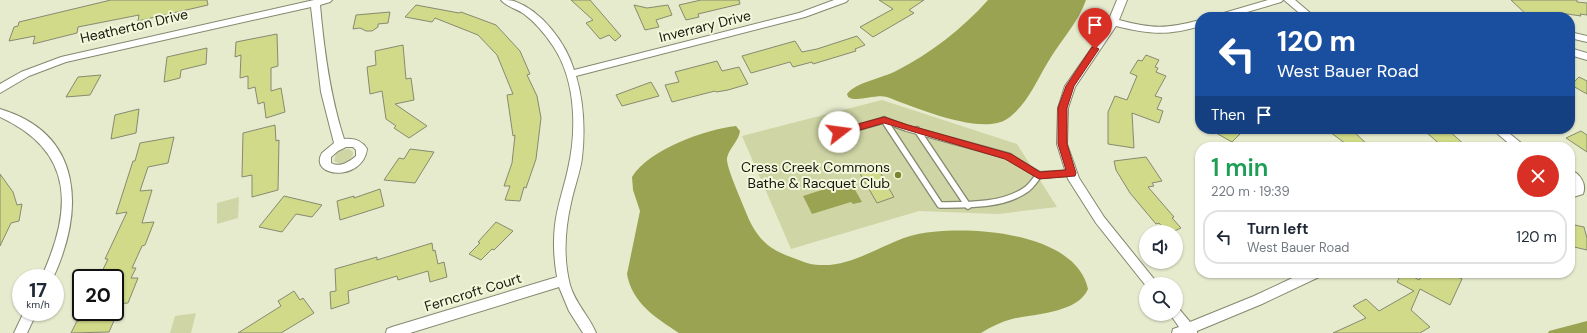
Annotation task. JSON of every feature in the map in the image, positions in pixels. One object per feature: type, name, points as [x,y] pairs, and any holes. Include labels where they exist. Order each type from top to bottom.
[{"type":"street","name":"Heatherton Drive","points":[[0,89],[25,74],[64,59],[328,0]]},
{"type":"street","name":"Inverrary Drive","points":[[572,74],[802,15],[843,0]]},
{"type":"street","points":[[1122,0],[1114,22],[1070,86],[1063,108],[1062,144],[1074,179],[1100,220],[1146,277]]},
{"type":"street","points":[[1237,12],[1278,0]]},
{"type":"street","points":[[1289,0],[1304,12]]},
{"type":"street","points":[[512,1],[534,18],[547,31],[565,58],[572,74],[576,97],[578,137],[576,159],[563,210],[560,228],[560,245],[563,280],[568,294],[590,333]]},
{"type":"street","points":[[314,3],[319,54],[325,93],[340,145]]},
{"type":"street","points":[[1114,22],[1138,29],[1158,32],[1173,31],[1195,24]]},
{"type":"street","points":[[1575,36],[1587,39]]},
{"type":"street","points":[[1575,53],[1587,57]]},
{"type":"street","points":[[0,113],[22,123],[41,137],[49,145],[58,159],[64,176],[68,202],[64,232],[50,269]]},
{"type":"street","points":[[1504,134],[1514,142]]},
{"type":"street","points":[[1575,179],[1579,183],[1580,188],[1579,191],[1575,192]]},
{"type":"street","points":[[1180,321],[1186,332],[1304,278]]},
{"type":"street","name":"Ferncroft Court","points":[[392,333],[563,280]]},
{"type":"street","points":[[20,333],[26,321]]},
{"type":"lane","points":[[839,132],[884,120],[1008,156],[1039,175],[1072,173]]},
{"type":"lane","points":[[884,120],[940,205],[968,206],[1012,197],[1027,189],[1039,175]]},
{"type":"lane","points":[[917,130],[968,206]]},
{"type":"shaded area","points":[[988,0],[1086,0],[1083,8],[1053,54],[1026,100],[1007,119],[995,123],[981,124],[965,122],[930,113],[887,97],[882,96],[852,99],[848,97],[847,94],[857,86],[891,74],[934,48],[968,21]]},
{"type":"shaded area","name":"Cress Creek Commons Bathe & Racquet Club","points":[[882,100],[1017,144],[1057,207],[998,214],[919,211],[791,249],[742,136]]},
{"type":"shaded area","points":[[736,126],[740,131],[739,135],[727,158],[731,176],[752,226],[766,244],[780,252],[800,261],[812,264],[833,265],[858,258],[906,237],[918,234],[938,231],[989,232],[1016,236],[1041,244],[1063,255],[1079,270],[1088,289],[1083,297],[1065,308],[1043,314],[1008,320],[981,333],[679,333],[646,309],[634,293],[630,284],[627,274],[640,211],[633,190],[632,177],[640,167],[651,158],[679,142],[709,131]]},
{"type":"shaded area","points":[[349,149],[353,152],[353,154],[348,161],[340,163],[334,161],[336,153]]},
{"type":"shaded area","points":[[850,181],[862,202],[853,204],[851,202],[812,214],[803,196]]},
{"type":"shaded area","points":[[239,197],[238,218],[217,224],[217,203]]},
{"type":"shaded area","points":[[196,313],[191,333],[170,333],[175,316]]},
{"type":"shaded area","points":[[1587,321],[1587,333],[1548,333],[1549,331]]},
{"type":"building","points":[[111,0],[207,0],[208,5],[138,21],[139,15],[78,27],[77,33],[33,44],[35,36],[9,41],[14,27],[18,26],[19,22]]},
{"type":"building","points":[[571,0],[590,0],[621,36],[615,41],[609,35],[600,39],[586,23],[593,20]]},
{"type":"building","points":[[701,0],[739,0],[740,4],[698,14],[699,17],[686,20],[679,5]]},
{"type":"building","points":[[879,0],[924,0],[909,10],[914,13],[873,37],[860,27],[893,9]]},
{"type":"building","points":[[1511,0],[1577,0],[1577,2],[1587,3],[1587,15],[1580,14],[1581,16],[1575,15],[1575,12],[1524,12]]},
{"type":"building","points":[[416,5],[459,13],[461,12],[496,25],[520,51],[530,74],[527,75],[537,96],[541,118],[536,159],[526,188],[524,187],[520,201],[505,200],[510,186],[504,186],[512,163],[515,135],[513,136],[507,95],[513,94],[497,55],[478,35],[435,18],[432,22],[405,17]]},
{"type":"building","points":[[634,5],[647,8],[668,5],[672,15],[656,20],[659,27],[645,30]]},
{"type":"building","points":[[390,12],[388,23],[378,24],[378,27],[372,31],[366,31],[360,28],[353,29],[356,15]]},
{"type":"building","points":[[277,34],[278,66],[271,68],[271,91],[281,88],[285,112],[266,118],[264,102],[258,104],[255,87],[248,89],[248,76],[240,78],[241,55],[235,57],[236,42]]},
{"type":"building","points":[[857,36],[865,45],[855,49],[856,51],[813,64],[812,62],[793,67],[790,62],[751,73],[742,56],[795,41],[802,52],[817,49]]},
{"type":"building","points":[[403,45],[406,79],[411,78],[414,100],[395,104],[427,126],[409,138],[394,128],[396,126],[386,119],[382,91],[370,94],[367,67],[376,65],[375,51]]},
{"type":"building","points":[[207,48],[206,64],[181,70],[180,78],[164,82],[167,57]]},
{"type":"building","points":[[1146,55],[1159,60],[1155,67],[1158,68],[1156,72],[1166,76],[1155,96],[1162,98],[1157,109],[1163,111],[1159,123],[1132,113],[1134,148],[1108,144],[1108,112],[1115,96],[1127,100],[1137,76],[1130,73],[1138,60],[1142,61]]},
{"type":"building","points":[[717,61],[722,71],[739,67],[748,84],[728,90],[715,91],[672,102],[665,85],[679,82],[675,72]]},
{"type":"building","points":[[101,75],[90,95],[66,97],[78,77]]},
{"type":"building","points":[[1579,77],[1587,81],[1587,94],[1575,87],[1575,81]]},
{"type":"building","points":[[651,82],[659,96],[622,106],[616,95]]},
{"type":"building","points":[[139,109],[136,133],[111,139],[115,115]]},
{"type":"building","points":[[275,125],[276,141],[279,140],[278,190],[252,197],[252,175],[242,177],[243,133]]},
{"type":"building","points":[[1581,131],[1587,135],[1587,152],[1575,144],[1575,142],[1572,142],[1566,138]]},
{"type":"building","points":[[1218,134],[1240,134],[1232,142]]},
{"type":"building","points":[[1333,134],[1356,134],[1365,142],[1343,142]]},
{"type":"building","points":[[1428,134],[1453,134],[1461,142],[1437,142]]},
{"type":"building","points":[[174,137],[168,163],[148,167],[140,191],[152,190],[142,223],[154,222],[145,245],[142,246],[132,268],[136,268],[131,278],[138,278],[128,303],[124,303],[124,269],[103,269],[108,259],[105,259],[127,212],[116,214],[140,143]]},
{"type":"building","points":[[410,149],[434,152],[415,183],[384,180],[399,158],[404,159]]},
{"type":"building","points":[[1146,157],[1162,181],[1152,183],[1154,186],[1148,187],[1174,217],[1172,218],[1178,225],[1156,224],[1130,193],[1116,170],[1114,161]]},
{"type":"building","points":[[874,165],[890,186],[888,187],[894,197],[877,203],[858,170]]},
{"type":"building","points":[[0,174],[13,192],[17,205],[22,204],[19,221],[11,223],[0,246]]},
{"type":"building","points":[[380,189],[384,206],[340,220],[337,201],[354,196],[354,198]]},
{"type":"building","points":[[284,196],[322,205],[312,217],[296,214],[282,232],[259,227]]},
{"type":"building","points":[[496,222],[513,231],[494,250],[492,249],[481,260],[469,254],[480,243],[478,242]]},
{"type":"building","points":[[1575,225],[1584,227],[1587,238],[1587,250],[1575,247]]},
{"type":"building","points":[[432,243],[433,251],[435,250],[438,264],[444,262],[447,277],[430,282],[428,271],[398,280],[397,276],[348,291],[349,303],[331,309],[330,292],[336,291],[335,269],[377,257],[377,260]]},
{"type":"building","points":[[1399,278],[1416,278],[1419,280],[1420,278],[1462,279],[1450,305],[1420,289],[1411,310],[1430,327],[1420,333],[1333,333],[1366,318],[1353,306],[1366,299],[1379,311],[1414,291],[1397,282]]},
{"type":"building","points":[[294,291],[300,300],[303,298],[314,313],[281,333],[238,333],[281,306],[278,301]]},
{"type":"building","points":[[77,321],[114,321],[109,332],[71,333]]},
{"type":"place","name":"Cress Creek Commons Bathe & Racquet Club","points":[[898,175]]},
{"type":"route","points":[[839,132],[884,120],[906,128],[1008,156],[1039,175],[1072,173],[1062,144],[1063,108],[1070,86],[1095,49]]}]
